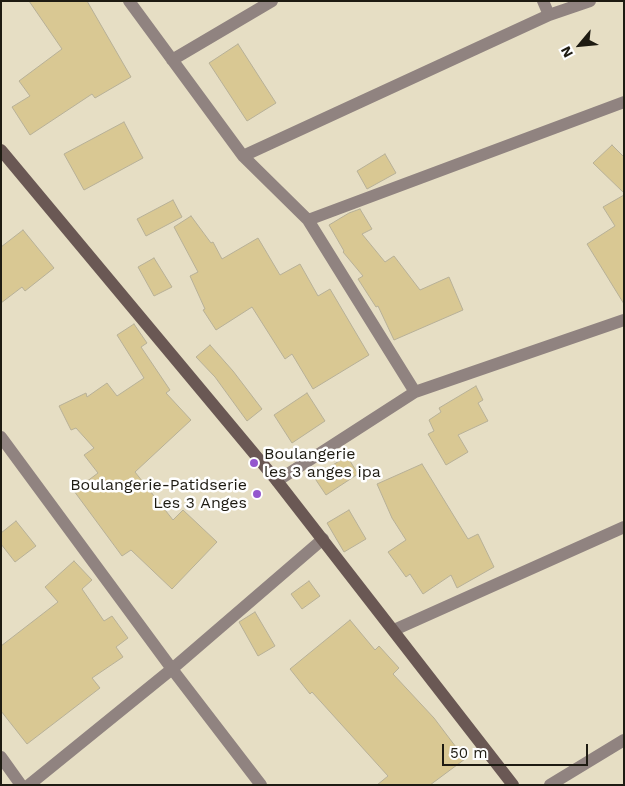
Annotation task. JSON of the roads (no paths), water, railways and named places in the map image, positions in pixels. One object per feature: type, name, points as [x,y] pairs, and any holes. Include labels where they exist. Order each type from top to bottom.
[{"type":"main road","points":[[1,150],[277,481],[513,785]]},
{"type":"street","points":[[129,1],[243,156],[308,220],[415,392]]},
{"type":"street","points":[[172,60],[272,1]]},
{"type":"street","points":[[543,1],[549,15]]},
{"type":"street","points":[[243,156],[549,15],[590,1]]},
{"type":"street","points":[[308,220],[624,102]]},
{"type":"street","points":[[277,481],[415,392],[624,320]]},
{"type":"street","points":[[1,437],[172,669],[261,785]]},
{"type":"street","points":[[394,630],[624,527]]},
{"type":"street","points":[[29,785],[172,669],[323,539]]},
{"type":"street","points":[[550,785],[624,740]]},
{"type":"street","points":[[1,757],[21,785]]},
{"type":"place","name":"Boulangerie les 3 anges ipa","points":[[254,463]]},
{"type":"place","name":"Boulangerie-Patidserie Les 3 Anges","points":[[257,494]]}]
